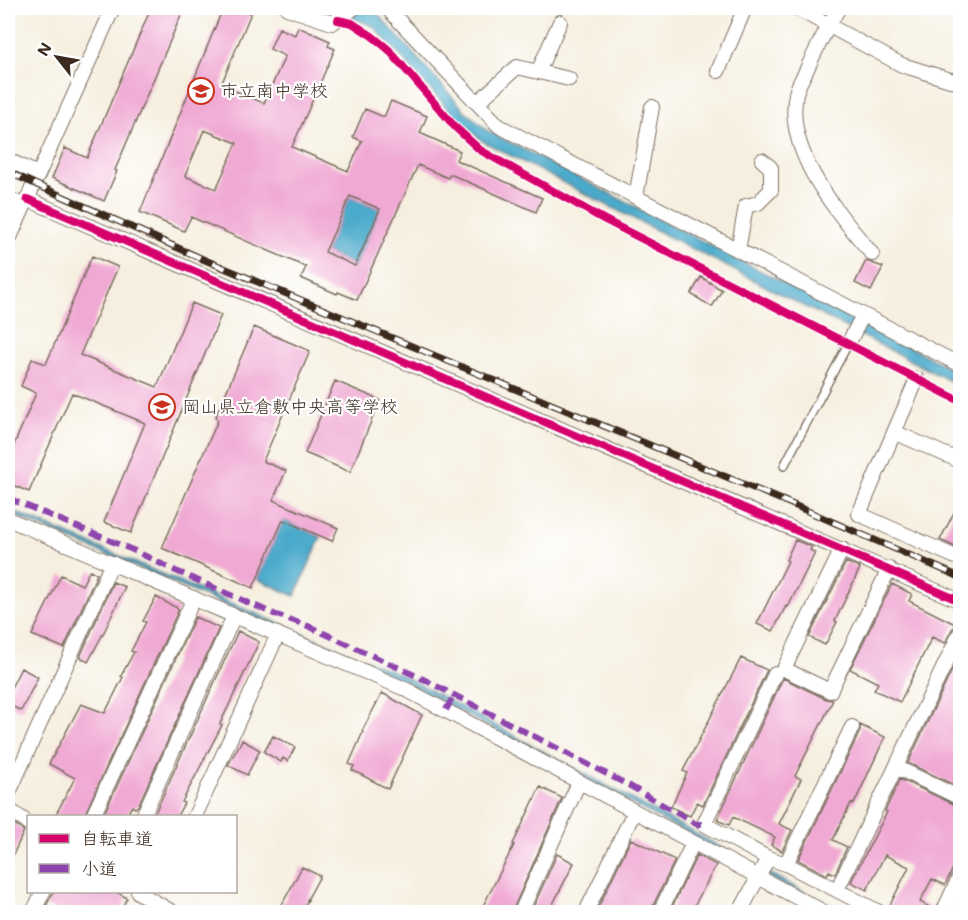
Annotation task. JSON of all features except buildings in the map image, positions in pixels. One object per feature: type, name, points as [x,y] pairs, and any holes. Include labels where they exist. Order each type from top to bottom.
[{"type":"street","points":[[8,242],[112,8]]},
{"type":"street","points":[[287,8],[332,23],[354,8]]},
{"type":"street","points":[[387,8],[499,126],[862,317],[960,365]]},
{"type":"street","points":[[718,71],[745,8]]},
{"type":"street","points":[[796,8],[902,65],[960,83]]},
{"type":"street","points":[[839,8],[796,93],[795,133],[805,160],[838,213],[872,254]]},
{"type":"street","points":[[538,72],[561,21]]},
{"type":"street","points":[[477,104],[517,67],[569,79]]},
{"type":"street","points":[[636,197],[652,107]]},
{"type":"street","points":[[8,160],[38,174]]},
{"type":"street","points":[[738,250],[746,206],[758,203],[771,190],[771,168],[762,160]]},
{"type":"street","points":[[8,198],[25,202],[960,601]]},
{"type":"street","points":[[850,342],[862,317]]},
{"type":"street","points":[[917,380],[859,513],[960,560]]},
{"type":"street","points":[[894,432],[960,461]]},
{"type":"street","points":[[8,519],[405,688],[693,843],[762,869],[786,864],[879,912]]},
{"type":"street","points":[[842,549],[784,669],[830,691],[889,569]]},
{"type":"street","points":[[8,795],[112,564]]},
{"type":"street","points":[[93,815],[194,598]]},
{"type":"street","points":[[143,815],[234,615]]},
{"type":"street","points":[[837,890],[960,633]]},
{"type":"street","points":[[195,815],[278,634]]},
{"type":"street","points":[[775,674],[704,824],[762,869],[824,912]]},
{"type":"street","points":[[786,864],[852,727]]},
{"type":"street","points":[[897,767],[960,798]]},
{"type":"street","points":[[521,912],[579,782]]},
{"type":"street","points":[[8,809],[27,822]]},
{"type":"street","points":[[586,912],[634,812]]},
{"type":"street","points":[[660,912],[693,843]]},
{"type":"street","points":[[740,912],[762,869]]},
{"type":"street","points":[[943,912],[960,876]]},
{"type":"street","points":[[33,912],[42,893]]},
{"type":"street","points":[[159,897],[172,912]]},
{"type":"lane","points":[[784,466],[850,342]]},
{"type":"water","points":[[326,8],[365,8],[379,15],[465,111],[488,131],[960,373],[960,386],[482,141],[457,119],[373,26]]},
{"type":"water","points":[[350,196],[380,209],[355,266],[325,252]]},
{"type":"water","points":[[8,509],[404,676],[841,912],[833,912],[402,680],[8,513]]},
{"type":"water","points":[[283,520],[321,537],[295,596],[257,579]]},
{"type":"railway","points":[[8,172],[205,260],[789,503],[960,577]]},
{"type":"marked path","points":[[8,498],[135,551],[274,614],[308,626],[423,679],[630,786],[696,824],[704,824]]},
{"type":"marked path","points":[[446,710],[454,695]]},
{"type":"cycle path","points":[[338,20],[352,23],[388,49],[455,127],[480,150],[605,220],[960,401]]},
{"type":"cycle path","points":[[27,199],[960,601]]},
{"type":"place","name":"市立南中学校","points":[[201,91]]},
{"type":"place","name":"岡山県立倉敷中央高等学校","points":[[162,407]]}]
